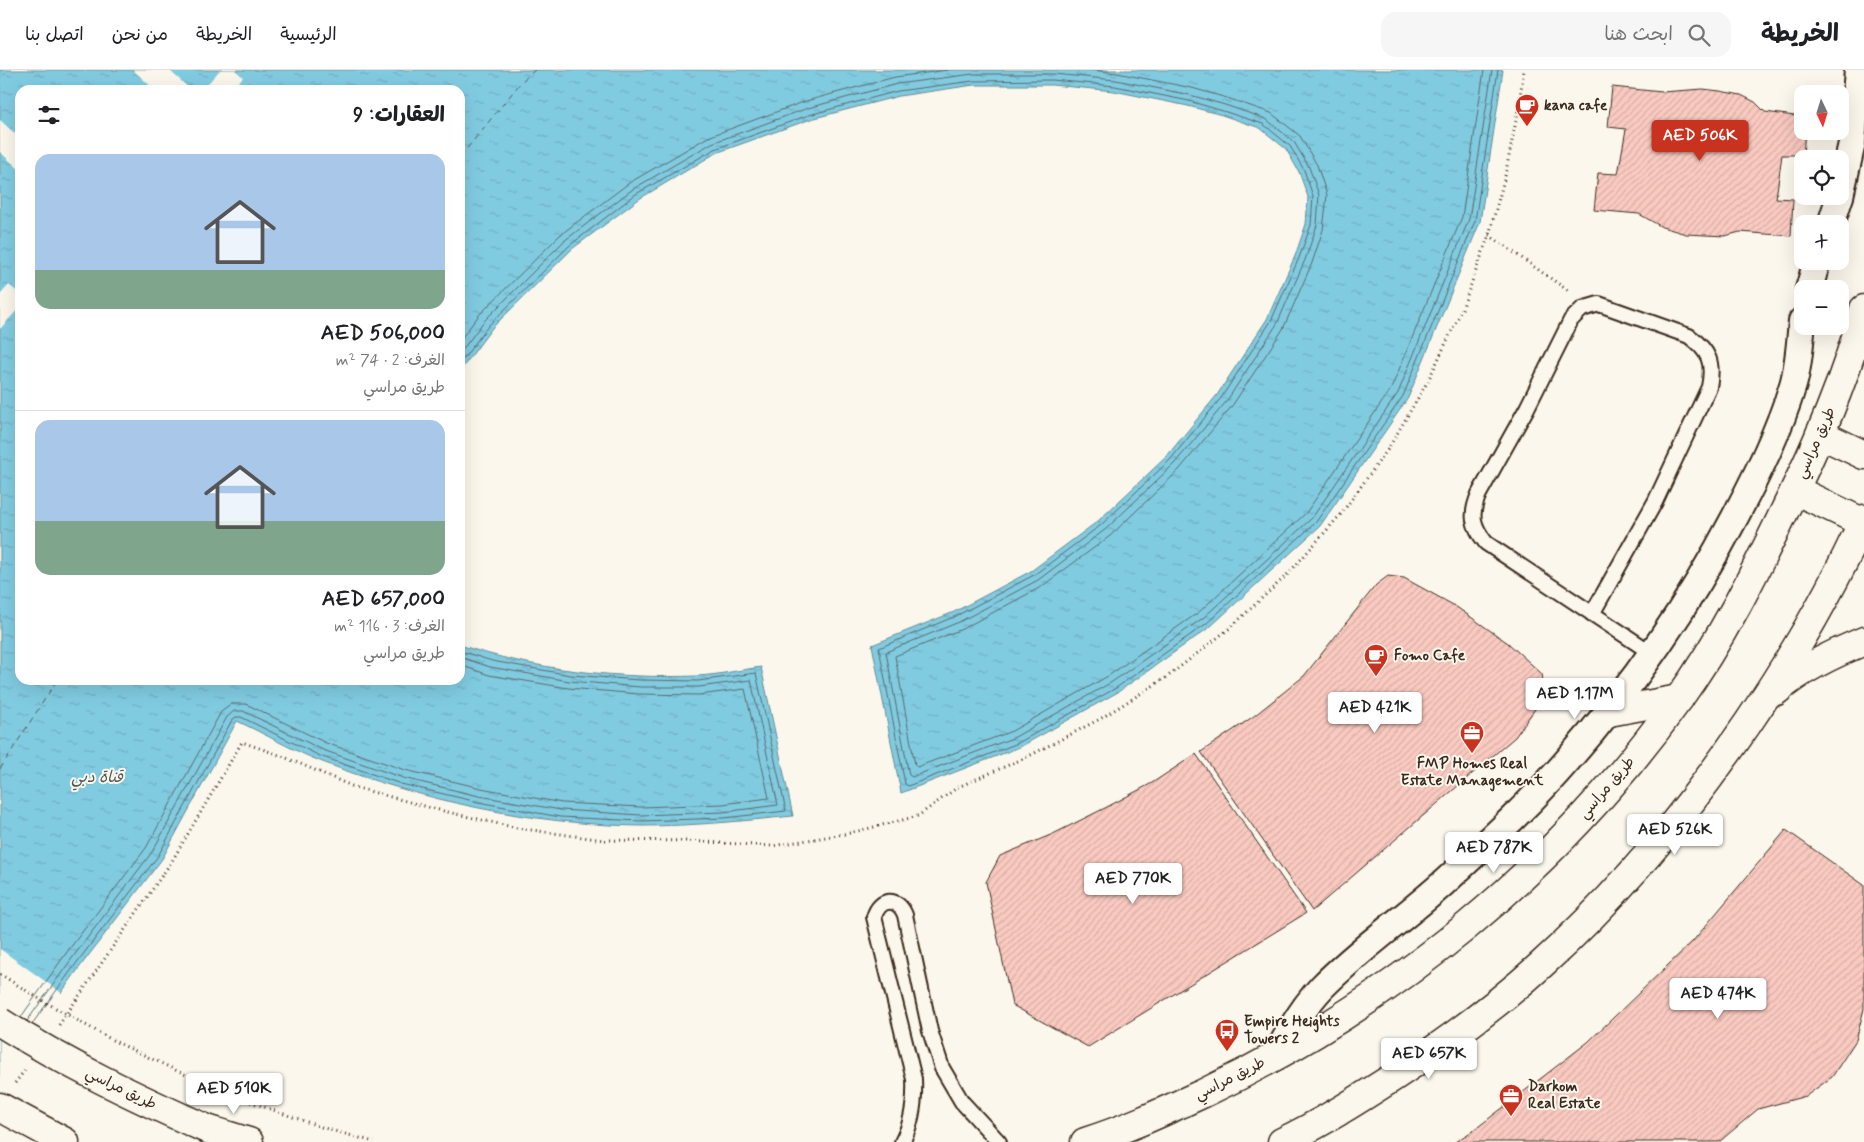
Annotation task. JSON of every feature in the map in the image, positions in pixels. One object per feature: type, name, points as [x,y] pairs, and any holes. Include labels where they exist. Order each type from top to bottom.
[{"type":"main road","name":"طريق مراسي","points":[[1086,1142],[1173,1108],[1248,1072],[1319,1032],[1402,976],[1454,937],[1516,883],[1574,826],[1629,764],[1679,699],[1741,597],[1795,490],[1836,398],[1864,309]]},
{"type":"main road","points":[[1820,434],[1864,455]]},
{"type":"main road","points":[[1282,1142],[1359,1100],[1422,1058],[1483,1014],[1541,965],[1621,885],[1705,783],[1760,706],[1815,616],[1863,521],[1795,490]]},
{"type":"main road","points":[[1760,706],[1785,683],[1813,665],[1844,649],[1864,642]]},
{"type":"main road","points":[[1609,712],[1679,699]]},
{"type":"main road","name":"طريق مراسي","points":[[0,1022],[36,1045],[92,1076],[207,1129],[249,1142]]},
{"type":"main road","points":[[6,1098],[65,1142]]},
{"type":"street","points":[[1849,157],[1852,144],[1858,70]]},
{"type":"street","points":[[1276,1056],[1288,1032],[1321,988],[1368,946],[1435,891],[1522,810],[1609,712],[1653,654],[1719,548],[1749,490],[1776,431],[1794,383],[1800,335]]},
{"type":"lane","points":[[1592,614],[1655,502],[1709,387],[1712,372],[1709,358],[1701,345],[1689,336],[1599,304],[1582,308],[1571,320],[1522,417],[1478,494],[1473,520],[1478,532],[1486,543],[1592,614],[1653,654]]},
{"type":"lane","points":[[902,1142],[911,1120],[915,1099],[914,1079],[874,916],[876,909],[889,901],[897,903],[903,908],[930,1031],[942,1068],[962,1102],[999,1142]]},
{"type":"path","points":[[56,1028],[79,998],[172,861],[242,742],[282,756],[354,787],[439,810],[517,828],[604,840],[688,841],[772,846],[850,833],[918,816],[958,787],[1029,756],[1100,720],[1167,677],[1230,628],[1288,574],[1341,514],[1388,449],[1428,381],[1462,309],[1489,235],[1505,176],[1524,70]]},
{"type":"path","points":[[1489,235],[1590,306]]},
{"type":"path","points":[[0,974],[114,1041],[222,1092],[324,1128],[374,1142]]},
{"type":"path","points":[[6,1098],[28,1066]]},
{"type":"water","name":"قناة دبي","points":[[0,70],[1503,70],[1480,222],[1408,398],[1320,526],[1210,627],[1118,692],[1020,747],[901,793],[872,645],[954,612],[1031,571],[1098,521],[1166,457],[1217,395],[1267,319],[1295,256],[1306,224],[1308,197],[1299,172],[1286,149],[1260,128],[1188,106],[1114,91],[1052,85],[974,85],[899,96],[811,119],[716,153],[639,199],[572,249],[492,328],[465,364],[465,85],[15,85],[15,685],[465,685],[465,647],[488,654],[547,667],[607,674],[668,677],[697,676],[761,667],[793,816],[661,826],[601,825],[560,821],[478,808],[358,775],[310,757],[237,721],[162,859],[82,964],[0,1078]]},
{"type":"pier","points":[[133,70],[169,70],[186,85],[150,85]]},
{"type":"pier","points":[[220,70],[235,70],[243,77],[236,85],[206,85]]},
{"type":"pier","points":[[0,120],[15,134],[15,166],[0,152]]},
{"type":"pier","points":[[9,285],[15,290],[15,312],[0,329],[0,295]]},
{"type":"pier","points":[[0,949],[63,994],[0,1081]]},
{"type":"building","points":[[1612,87],[1662,92],[1703,89],[1720,91],[1741,95],[1755,102],[1765,112],[1794,116],[1794,140],[1804,140],[1803,150],[1794,150],[1794,155],[1782,155],[1776,198],[1793,199],[1791,236],[1740,232],[1725,236],[1686,234],[1662,227],[1639,214],[1594,210],[1598,173],[1618,174],[1626,129],[1608,127]]},
{"type":"building","points":[[1388,576],[1404,578],[1455,606],[1508,643],[1542,674],[1545,695],[1515,737],[1312,911],[1201,752],[1254,716],[1304,676],[1376,585]]},
{"type":"building","points":[[1196,754],[1306,913],[1088,1047],[1012,1005],[986,882],[1000,856],[1053,834],[1107,807],[1152,783]]},
{"type":"building","points":[[1786,830],[1864,885],[1864,1009],[1856,1040],[1832,1077],[1806,1096],[1758,1109],[1719,1142],[1455,1142],[1474,1130],[1588,1042],[1693,941]]},
{"type":"ferry route","points":[[465,151],[522,81],[535,70]]},
{"type":"ferry route","points":[[0,769],[54,685]]},
{"type":"place","name":"kana cafe","points":[[1527,127]]},
{"type":"place","name":"Fomo Cafe","points":[[1376,677]]},
{"type":"place","name":"FMP Homes Real Estate Management","points":[[1472,754]]},
{"type":"place","name":"Empire Heights Towers 2","points":[[1227,1052]]},
{"type":"place","name":"Darkom Real Estate","points":[[1511,1117]]}]
